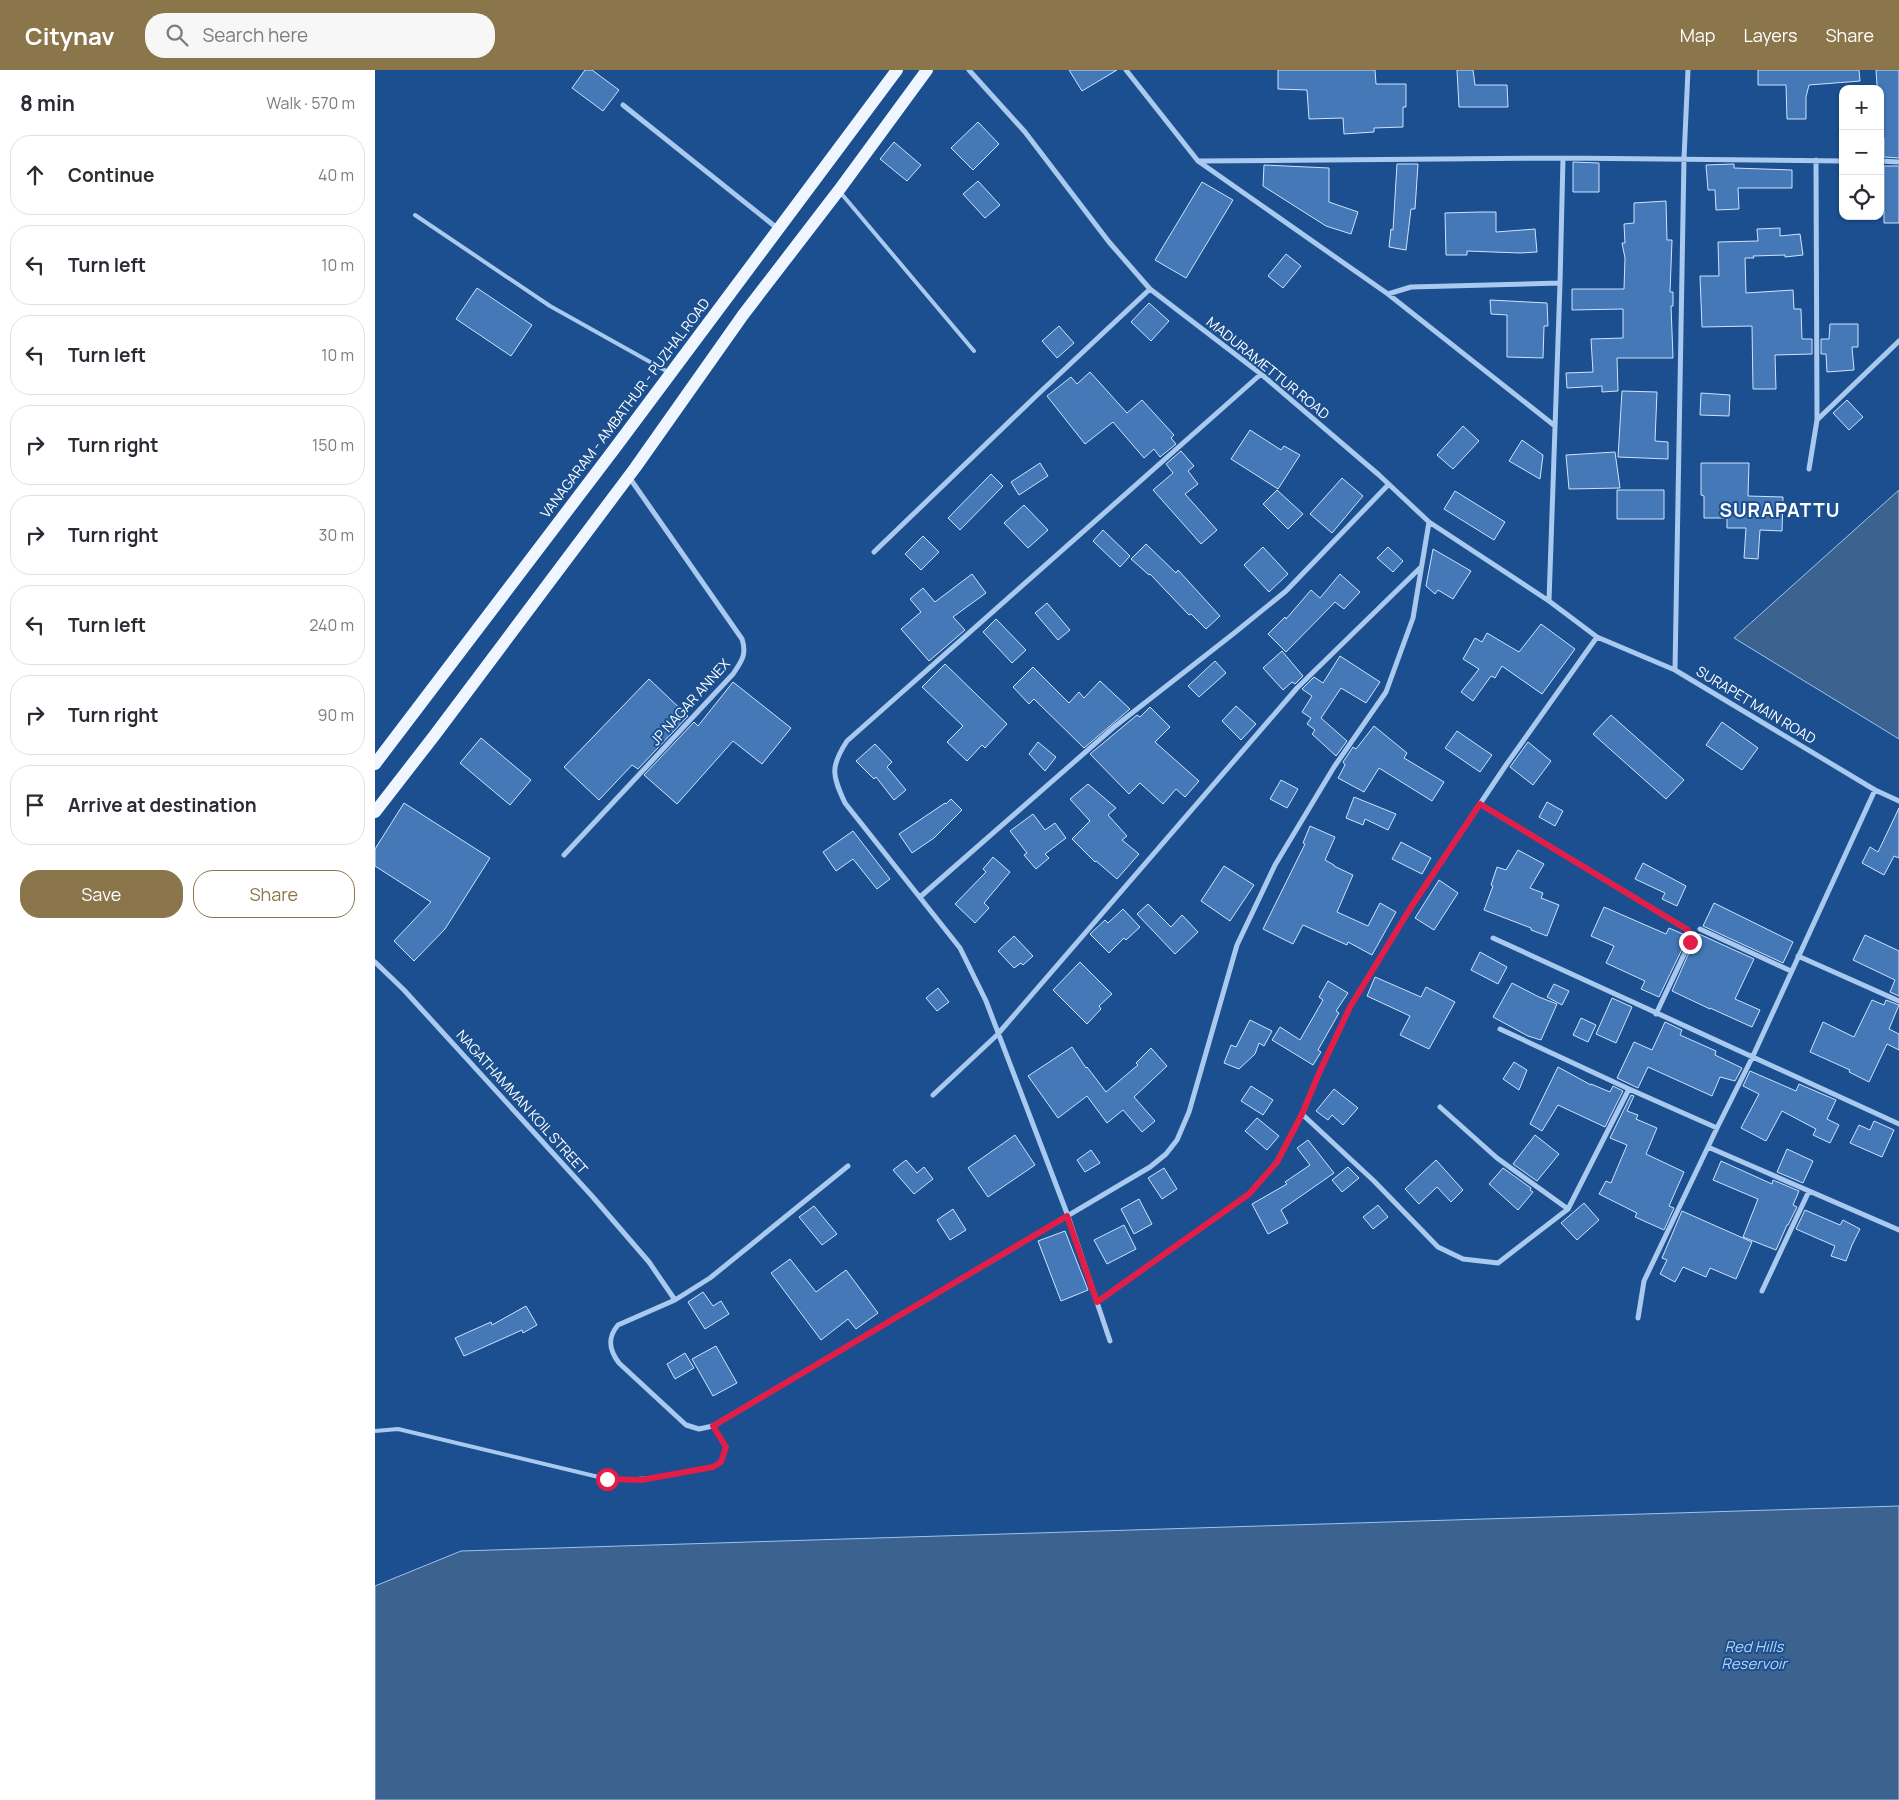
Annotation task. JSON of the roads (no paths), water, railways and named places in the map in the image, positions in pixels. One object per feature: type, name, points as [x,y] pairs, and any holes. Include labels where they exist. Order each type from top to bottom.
[{"type":"main road","name":"VANAGARAM - AMBATHUR - PUZHAL ROAD","points":[[375,764],[671,374],[897,70]]},
{"type":"main road","points":[[375,812],[628,477],[743,315],[839,190],[927,70]]},
{"type":"street","name":"MADURAMETTUR ROAD","points":[[969,70],[1025,132],[1109,242],[1150,289],[1261,374],[1429,522],[1549,601],[1597,637]]},
{"type":"street","points":[[1126,70],[1198,160],[1388,294],[1555,426]]},
{"type":"street","points":[[1675,670],[1684,158],[1688,70]]},
{"type":"street","points":[[623,105],[778,229]]},
{"type":"street","points":[[1549,601],[1563,158]]},
{"type":"street","points":[[1198,160],[1684,158],[1839,161]]},
{"type":"street","points":[[1809,469],[1817,420],[1816,160]]},
{"type":"street","points":[[1884,161],[1899,162]]},
{"type":"street","points":[[1388,294],[1411,287],[1560,283]]},
{"type":"street","points":[[874,552],[1150,289]]},
{"type":"street","points":[[1817,420],[1899,341]]},
{"type":"street","points":[[1110,1341],[1067,1216],[997,1035],[986,1001],[960,948],[845,803],[836,783],[834,770],[837,757],[847,741],[1261,374]]},
{"type":"street","name":"JP NAGAR ANNEX","points":[[564,855],[733,674],[743,660],[745,650],[742,638],[628,477]]},
{"type":"street","points":[[920,897],[1114,727],[1286,590],[1388,484]]},
{"type":"street","points":[[848,1166],[710,1278],[675,1300],[618,1325],[612,1331],[610,1344],[612,1354],[619,1363],[686,1425],[699,1429],[713,1426],[1150,1167],[1177,1140],[1189,1112],[1237,945],[1275,865],[1333,766],[1386,692],[1413,618],[1429,522]]},
{"type":"street","points":[[933,1095],[997,1035],[1297,688],[1422,566]]},
{"type":"street","points":[[1097,1302],[1249,1194],[1277,1162],[1302,1114],[1350,1007],[1413,904],[1505,765],[1597,637]]},
{"type":"street","name":"SURAPET MAIN ROAD","points":[[1597,637],[1675,670],[1875,790],[1899,802]]},
{"type":"street","points":[[1638,1318],[1644,1281],[1752,1058],[1797,956],[1875,790]]},
{"type":"street","points":[[1480,804],[1680,925],[1691,934],[1690,942],[1656,1014]]},
{"type":"street","points":[[1700,929],[1791,971]]},
{"type":"street","points":[[1493,938],[1899,1124]]},
{"type":"street","points":[[1797,956],[1899,1001]]},
{"type":"street","name":"NAGATHAMMAN KOIL STREET","points":[[375,962],[404,990],[515,1110],[649,1262],[675,1300]]},
{"type":"street","points":[[1500,1029],[1717,1128]]},
{"type":"street","points":[[1302,1114],[1374,1181],[1438,1247],[1463,1259],[1498,1263],[1567,1209],[1629,1089]]},
{"type":"street","points":[[1440,1107],[1497,1158],[1567,1209]]},
{"type":"street","points":[[1708,1147],[1899,1230]]},
{"type":"street","points":[[1762,1291],[1809,1191]]},
{"type":"lane","points":[[839,190],[974,351]]},
{"type":"lane","points":[[415,215],[550,306],[671,374]]},
{"type":"lane","points":[[375,1431],[398,1429],[607,1479],[625,1481],[641,1480],[713,1467],[721,1462],[726,1447],[713,1426]]},
{"type":"water","points":[[1899,490],[1899,739],[1734,638]]},
{"type":"water","name":"Red Hills Reservoir","points":[[1899,1506],[1899,1800],[375,1800],[375,1586],[461,1551]]},
{"type":"district","name":"SURAPATTU","points":[[1780,510]]}]
